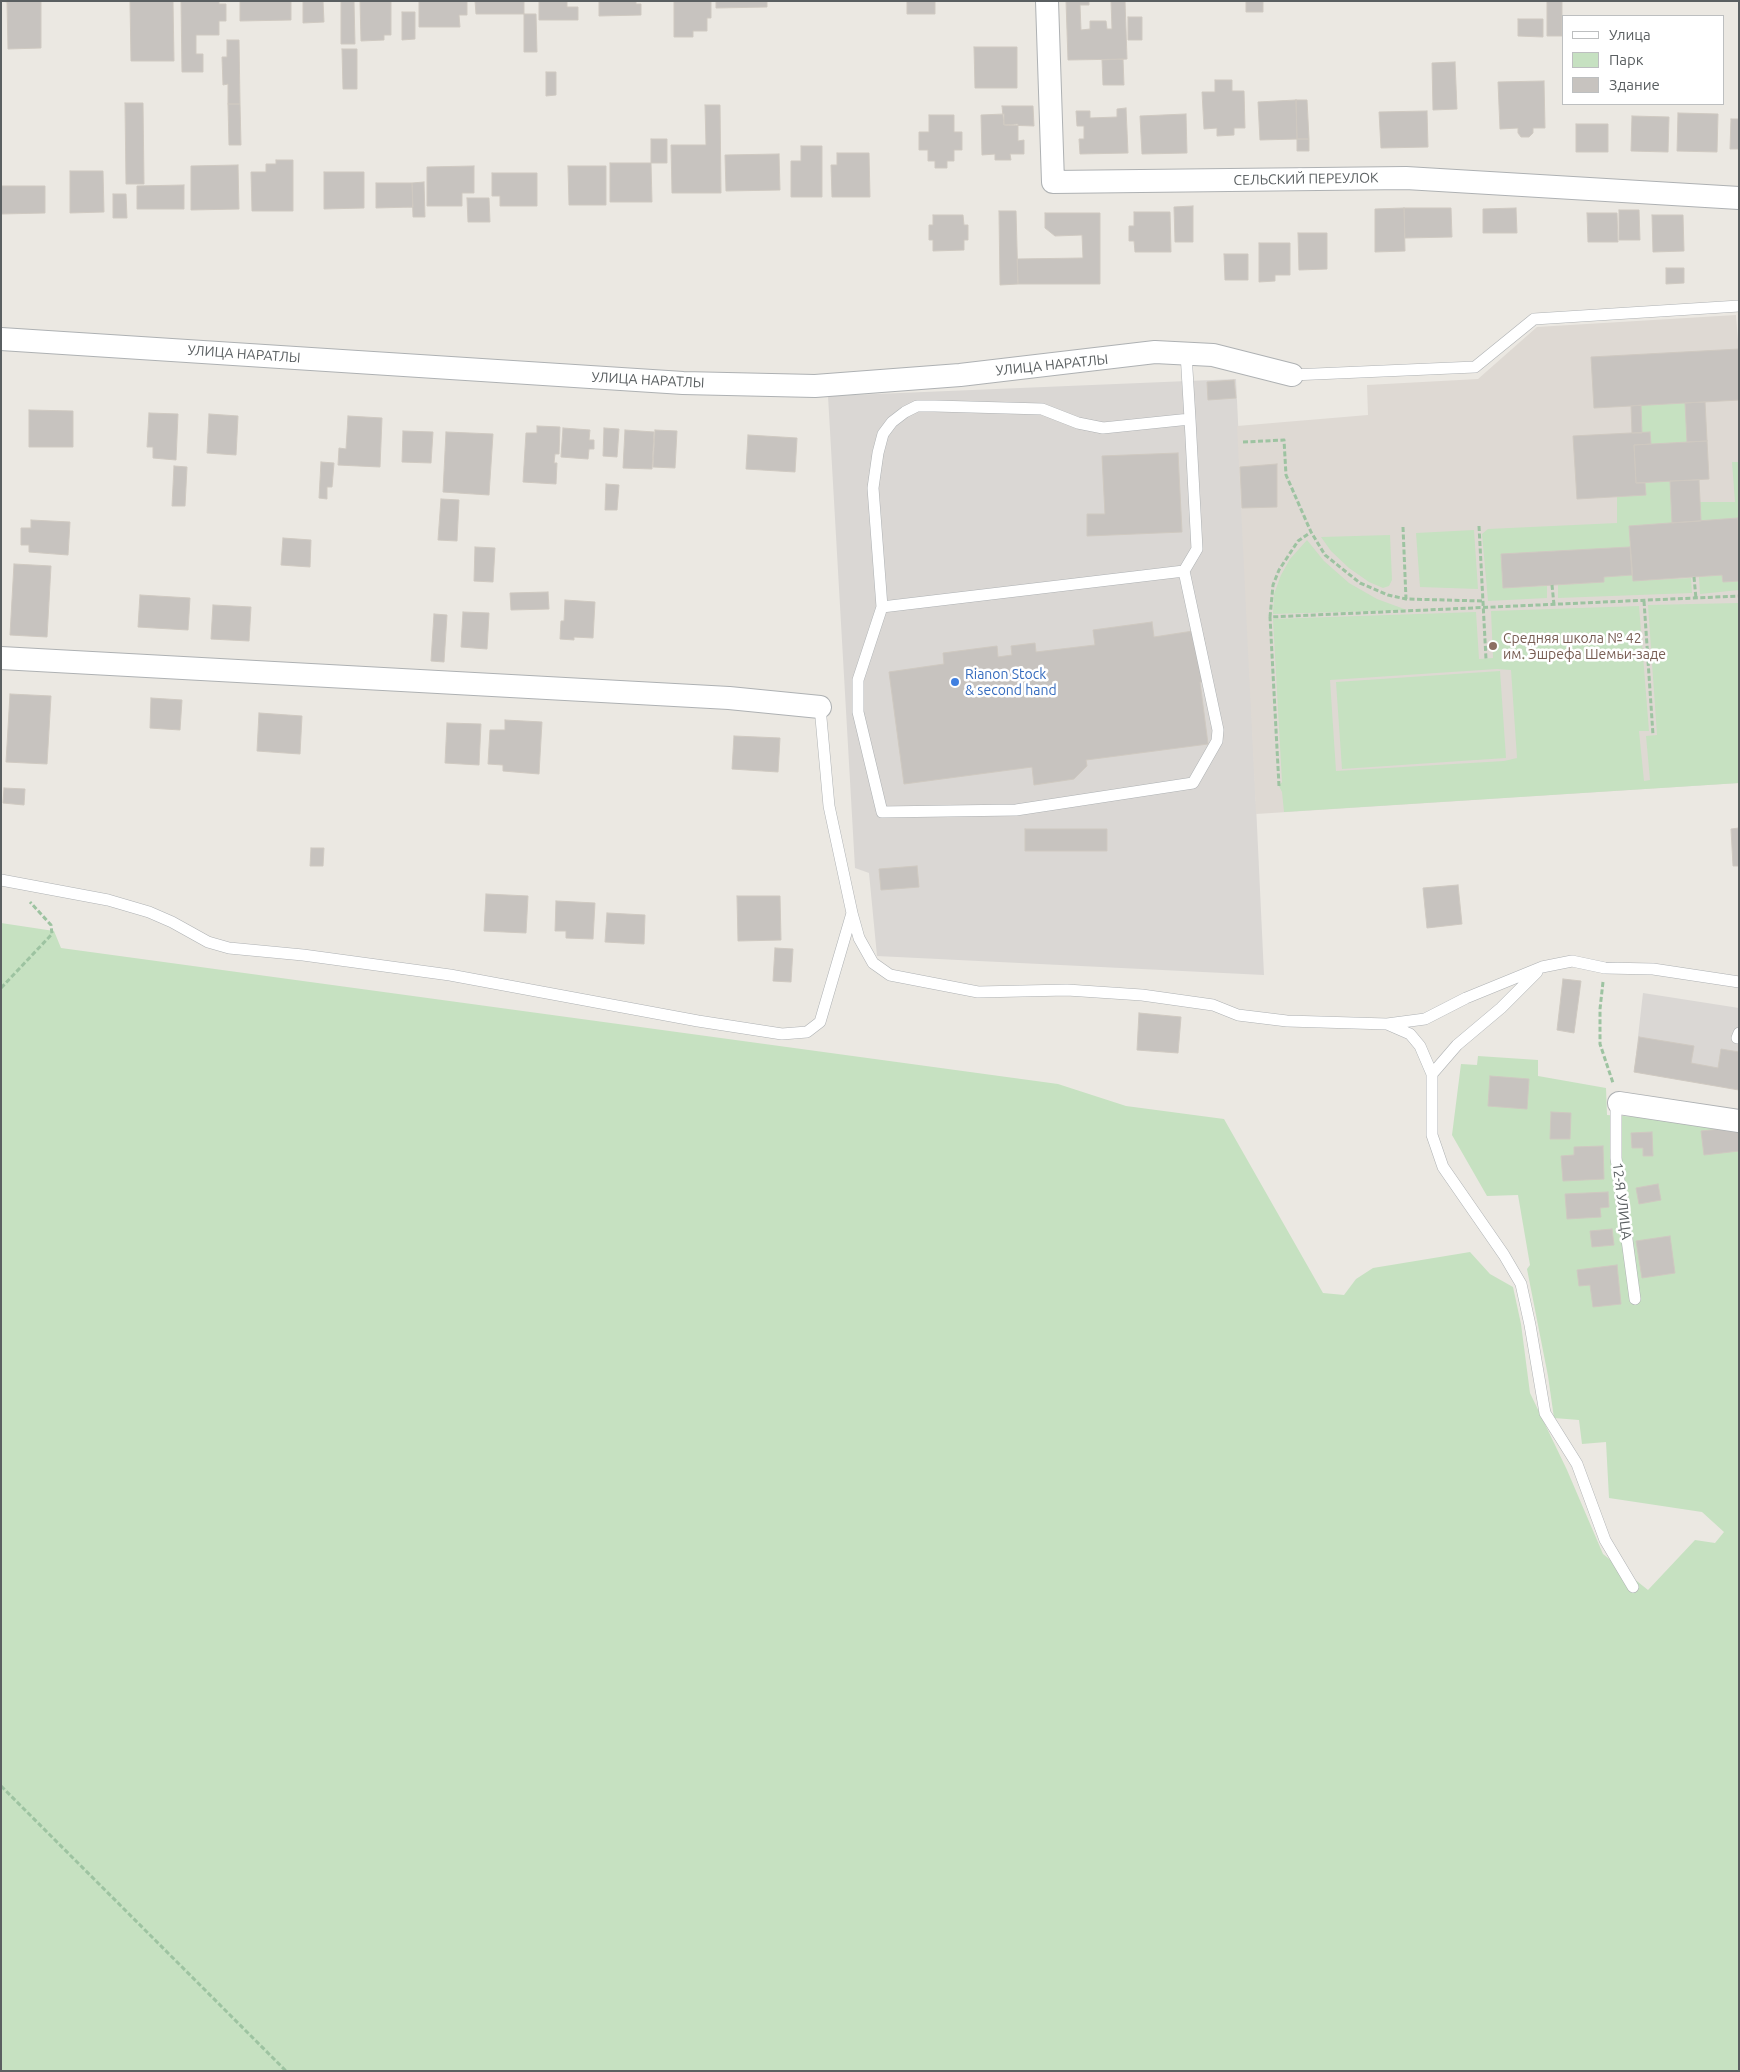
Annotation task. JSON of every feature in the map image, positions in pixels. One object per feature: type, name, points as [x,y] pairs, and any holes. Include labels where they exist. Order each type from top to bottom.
[{"type":"street","name":"СЕЛЬСКИЙ ПЕРЕУЛОК","points":[[1047,1],[1053,182],[1406,178],[1739,198]]},
{"type":"street","name":"УЛИЦА НАРАТЛЫ","points":[[1,339],[683,382],[815,386],[960,375],[1155,352],[1213,355],[1236,359],[1292,375]]},
{"type":"street","points":[[1,658],[729,698],[820,707]]},
{"type":"street","points":[[1619,1103],[1739,1121]]},
{"type":"lane","points":[[1292,375],[1475,367],[1534,319],[1739,306]]},
{"type":"lane","points":[[1186,353],[1190,419],[1197,550],[1184,571],[1218,730],[1217,741],[1193,783],[1016,810],[882,812],[858,712],[858,680],[882,607],[873,488],[883,434],[892,422],[905,412],[918,406],[1042,409],[1078,423],[1103,428],[1190,419]]},
{"type":"lane","points":[[882,607],[1184,571]]},
{"type":"lane","points":[[820,707],[829,806],[852,913],[859,938],[873,963],[890,975],[978,992],[1067,990],[1132,994],[1213,1005],[1238,1015],[1286,1021],[1387,1024],[1425,1019],[1466,998],[1542,968],[1572,961],[1604,968],[1653,969],[1739,982]]},
{"type":"lane","points":[[1,880],[108,900],[149,912],[172,922],[208,942],[229,948],[303,955],[450,975],[698,1021],[782,1034],[807,1032],[820,1022],[852,913]]},
{"type":"lane","points":[[1432,1074],[1457,1045],[1501,1008],[1542,968]]},
{"type":"lane","points":[[1387,1024],[1410,1034],[1420,1046],[1432,1074],[1432,1135],[1443,1167],[1504,1255],[1520,1284],[1545,1413],[1577,1464],[1605,1540],[1633,1587]]},
{"type":"lane","points":[[1739,1033],[1737,1038],[1739,1038]]},
{"type":"lane","name":"12-Я УЛИЦА","points":[[1619,1103],[1616,1107],[1616,1158],[1635,1298]]},
{"type":"path","points":[[1243,442],[1284,440],[1286,475],[1311,532],[1326,555],[1348,574],[1374,590],[1406,599],[1483,601]]},
{"type":"path","points":[[1479,526],[1486,659]]},
{"type":"path","points":[[1403,527],[1406,599]]},
{"type":"path","points":[[1279,786],[1270,617],[1273,585],[1279,570],[1298,541],[1311,532]]},
{"type":"path","points":[[1694,577],[1696,599]]},
{"type":"path","points":[[1552,585],[1554,605]]},
{"type":"path","points":[[1270,617],[1739,596]]},
{"type":"path","points":[[1644,601],[1653,735]]},
{"type":"path","points":[[1,988],[52,934],[51,925],[28,900]]},
{"type":"path","points":[[1604,968],[1600,1009],[1600,1044],[1619,1103]]},
{"type":"path","points":[[1,1786],[286,2071]]},
{"type":"shaded area","name":"Средняя школа № 42 им. Эшрефа Шемьи-заде","points":[[1736,315],[1739,353],[1739,783],[1256,814],[1237,426],[1368,415],[1367,385],[1478,379],[1537,327]]},
{"type":"shaded area","points":[[1236,379],[1264,975],[877,956],[869,873],[855,868],[828,396]]},
{"type":"shaded area","points":[[1643,993],[1739,1008],[1739,1090],[1634,1072]]},
{"type":"green space","points":[[1685,403],[1687,442],[1651,444],[1650,433],[1642,433],[1641,405]]},
{"type":"green space","points":[[1732,462],[1739,462],[1739,528],[1738,518],[1701,521],[1700,502],[1735,502]]},
{"type":"green space","points":[[1670,481],[1672,523],[1629,526],[1630,547],[1501,554],[1503,588],[1547,586],[1547,598],[1488,601],[1482,534],[1488,529],[1617,523],[1617,497],[1646,495],[1645,483]]},
{"type":"green space","points":[[1474,530],[1478,589],[1420,587],[1416,533]]},
{"type":"green space","points":[[1390,535],[1392,580],[1389,586],[1383,588],[1369,582],[1349,568],[1331,551],[1321,537]]},
{"type":"green space","points":[[1307,540],[1324,561],[1349,583],[1377,599],[1407,610],[1273,614],[1274,594],[1281,575],[1290,559]]},
{"type":"green space","points":[[1632,575],[1633,581],[1691,578],[1692,593],[1558,598],[1558,585],[1604,582],[1604,577]]},
{"type":"green space","points":[[1722,575],[1723,582],[1739,581],[1739,590],[1700,594],[1699,577]]},
{"type":"green space","points":[[1739,603],[1739,783],[1284,812],[1282,792],[1279,786],[1282,782],[1273,619],[1476,612],[1479,659],[1493,658],[1491,611],[1639,606],[1649,731],[1639,731],[1644,781],[1650,780],[1646,736],[1657,735],[1648,605]],"holes":[[[1497,669],[1511,670],[1517,758],[1504,761],[1336,771],[1330,680]]]},
{"type":"green space","points":[[1500,671],[1506,758],[1342,769],[1336,682]]},
{"type":"green space","points":[[1,923],[54,931],[61,948],[1058,1084],[1126,1106],[1224,1119],[1323,1293],[1344,1295],[1356,1279],[1373,1268],[1470,1252],[1490,1274],[1513,1287],[1521,1324],[1530,1393],[1567,1470],[1603,1554],[1648,1590],[1695,1540],[1715,1543],[1724,1532],[1702,1512],[1609,1498],[1606,1442],[1582,1444],[1579,1420],[1554,1418],[1548,1376],[1527,1269],[1530,1265],[1518,1195],[1487,1196],[1452,1135],[1461,1064],[1477,1065],[1478,1056],[1538,1060],[1538,1076],[1606,1088],[1607,1115],[1739,1129],[1739,2071],[1,2071]]},
{"type":"building","points":[[1,1],[41,1],[41,48],[8,49],[7,2]]},
{"type":"building","points":[[130,1],[173,1],[174,61],[131,61]]},
{"type":"building","points":[[181,1],[219,1],[219,4],[226,4],[226,21],[219,21],[219,35],[196,35],[196,54],[203,54],[203,72],[182,72]]},
{"type":"building","points":[[240,1],[291,1],[291,20],[240,21]]},
{"type":"building","points":[[303,1],[323,1],[324,22],[303,23]]},
{"type":"building","points":[[341,1],[354,1],[355,44],[341,44]]},
{"type":"building","points":[[360,1],[391,1],[391,35],[384,35],[384,40],[361,41]]},
{"type":"building","points":[[419,1],[467,1],[467,15],[459,15],[460,27],[419,27]]},
{"type":"building","points":[[475,1],[524,1],[524,14],[476,14]]},
{"type":"building","points":[[539,1],[567,1],[567,7],[578,7],[578,20],[539,20]]},
{"type":"building","points":[[599,1],[636,1],[636,4],[641,4],[641,15],[599,16]]},
{"type":"building","points":[[674,1],[711,1],[711,18],[707,18],[707,31],[693,31],[693,37],[674,37]]},
{"type":"building","points":[[716,1],[767,1],[767,7],[716,8]]},
{"type":"building","points":[[907,1],[935,1],[935,14],[907,14]]},
{"type":"building","points":[[1066,1],[1089,1],[1089,5],[1080,5],[1081,30],[1090,29],[1090,21],[1106,21],[1107,29],[1112,29],[1111,1],[1125,1],[1127,59],[1068,60]]},
{"type":"building","points":[[1246,1],[1263,1],[1263,12],[1246,12]]},
{"type":"building","points":[[1547,1],[1562,1],[1562,36],[1547,36]]},
{"type":"building","points":[[402,12],[415,12],[415,39],[402,40]]},
{"type":"building","points":[[524,14],[536,14],[537,52],[524,52]]},
{"type":"building","points":[[1128,17],[1142,17],[1142,40],[1128,40]]},
{"type":"building","points":[[1518,19],[1543,19],[1543,37],[1518,36]]},
{"type":"building","points":[[227,40],[239,40],[240,104],[228,104],[228,84],[223,85],[222,57],[227,57]]},
{"type":"building","points":[[974,47],[1017,47],[1017,88],[975,88]]},
{"type":"building","points":[[342,49],[357,49],[357,89],[343,89]]},
{"type":"building","points":[[1123,59],[1124,85],[1103,85],[1102,60]]},
{"type":"building","points":[[1455,62],[1457,109],[1433,110],[1432,63]]},
{"type":"building","points":[[546,72],[556,72],[556,95],[546,96]]},
{"type":"building","points":[[1215,80],[1232,80],[1232,91],[1244,91],[1245,128],[1234,128],[1234,135],[1217,136],[1217,128],[1204,129],[1202,92],[1215,92]]},
{"type":"building","points":[[1544,81],[1545,128],[1533,128],[1533,133],[1529,137],[1521,137],[1518,133],[1518,128],[1500,129],[1498,82]]},
{"type":"building","points":[[1296,100],[1297,139],[1260,140],[1258,102]]},
{"type":"building","points":[[1296,100],[1307,100],[1309,139],[1297,139]]},
{"type":"building","points":[[125,103],[143,103],[144,184],[126,184]]},
{"type":"building","points":[[228,104],[240,104],[241,145],[229,145]]},
{"type":"building","points":[[705,105],[720,105],[721,193],[672,193],[671,145],[706,145]]},
{"type":"building","points":[[1002,106],[1033,106],[1034,126],[1004,125]]},
{"type":"building","points":[[1126,108],[1128,153],[1080,154],[1079,139],[1084,139],[1084,126],[1077,126],[1076,111],[1090,111],[1090,118],[1117,117],[1117,109]]},
{"type":"building","points":[[1427,111],[1428,147],[1381,148],[1379,112]]},
{"type":"building","points":[[1678,113],[1718,114],[1717,152],[1677,151]]},
{"type":"building","points":[[1004,114],[1004,125],[1018,124],[1018,141],[1024,140],[1024,154],[1010,154],[1011,160],[995,160],[995,154],[982,155],[981,115]]},
{"type":"building","points":[[1186,114],[1187,153],[1142,154],[1140,116]]},
{"type":"building","points":[[929,115],[954,115],[954,132],[962,132],[962,150],[954,150],[954,161],[947,161],[947,168],[935,168],[935,161],[928,161],[928,150],[919,150],[919,132],[929,132]]},
{"type":"building","points":[[1632,116],[1669,117],[1668,152],[1631,151]]},
{"type":"building","points":[[1731,119],[1739,119],[1739,149],[1730,149]]},
{"type":"building","points":[[1576,124],[1608,124],[1608,152],[1576,152]]},
{"type":"building","points":[[651,139],[667,139],[667,163],[651,163]]},
{"type":"building","points":[[1297,139],[1309,139],[1309,151],[1297,151]]},
{"type":"building","points":[[801,146],[822,146],[822,197],[791,197],[791,161],[801,161]]},
{"type":"building","points":[[837,153],[869,153],[870,197],[832,197],[831,165],[837,165]]},
{"type":"building","points":[[779,154],[780,190],[726,191],[725,155]]},
{"type":"building","points":[[276,160],[293,160],[293,211],[252,211],[251,172],[266,172],[266,164],[276,164]]},
{"type":"building","points":[[610,163],[651,163],[652,202],[610,202]]},
{"type":"building","points":[[238,165],[239,209],[191,210],[191,166]]},
{"type":"building","points":[[474,166],[474,193],[462,193],[462,206],[427,206],[427,167]]},
{"type":"building","points":[[568,166],[606,166],[606,205],[569,205]]},
{"type":"building","points":[[70,171],[103,171],[104,212],[70,213]]},
{"type":"building","points":[[324,172],[364,172],[364,208],[324,209]]},
{"type":"building","points":[[492,173],[537,173],[537,206],[500,206],[500,196],[492,196]]},
{"type":"building","points":[[424,182],[425,217],[413,217],[412,183]]},
{"type":"building","points":[[376,183],[412,183],[413,207],[376,208]]},
{"type":"building","points":[[184,185],[184,209],[137,209],[137,186]]},
{"type":"building","points":[[1,186],[45,186],[45,213],[1,214]]},
{"type":"building","points":[[113,194],[126,194],[127,218],[113,218]]},
{"type":"building","points":[[467,198],[489,198],[490,222],[468,222]]},
{"type":"building","points":[[1193,206],[1193,242],[1175,242],[1174,207]]},
{"type":"building","points":[[1404,208],[1451,208],[1452,237],[1405,238]]},
{"type":"building","points":[[1404,208],[1405,251],[1375,252],[1375,209]]},
{"type":"building","points":[[1516,208],[1517,233],[1483,233],[1483,209]]},
{"type":"building","points":[[1619,210],[1639,210],[1640,240],[1619,240]]},
{"type":"building","points":[[999,211],[1016,211],[1018,284],[1000,285]]},
{"type":"building","points":[[1134,212],[1170,212],[1171,252],[1135,252],[1134,241],[1129,241],[1129,226],[1134,226]]},
{"type":"building","points":[[1045,213],[1100,213],[1100,284],[1018,284],[1017,259],[1083,258],[1082,235],[1055,236],[1045,228]]},
{"type":"building","points":[[1587,213],[1617,213],[1618,242],[1588,242]]},
{"type":"building","points":[[933,215],[963,215],[964,225],[968,225],[968,240],[964,240],[964,250],[933,251],[933,240],[929,240],[929,225],[933,225]]},
{"type":"building","points":[[1652,215],[1683,215],[1684,251],[1653,252]]},
{"type":"building","points":[[1298,233],[1327,233],[1327,269],[1299,270]]},
{"type":"building","points":[[1259,243],[1290,243],[1290,275],[1275,275],[1275,281],[1259,282]]},
{"type":"building","points":[[1224,254],[1248,254],[1248,280],[1225,280]]},
{"type":"building","points":[[1666,268],[1684,268],[1684,283],[1666,284]]},
{"type":"building","points":[[1739,349],[1739,400],[1594,408],[1591,357]]},
{"type":"building","points":[[1234,380],[1236,398],[1208,400],[1207,382]]},
{"type":"building","points":[[1705,402],[1707,441],[1687,442],[1685,403]]},
{"type":"building","points":[[1641,405],[1642,433],[1632,433],[1631,406]]},
{"type":"building","points":[[29,410],[73,411],[73,447],[29,447]]},
{"type":"building","points":[[149,413],[178,414],[176,460],[153,458],[153,447],[147,447]]},
{"type":"building","points":[[209,414],[238,416],[236,455],[207,453]]},
{"type":"building","points":[[348,416],[382,418],[380,467],[338,465],[339,448],[346,449]]},
{"type":"building","points":[[537,426],[560,427],[559,454],[555,454],[554,463],[557,463],[556,484],[523,482],[526,433],[537,433]]},
{"type":"building","points":[[563,428],[590,430],[589,440],[594,440],[594,449],[589,449],[588,459],[561,457]]},
{"type":"building","points":[[604,428],[619,429],[617,457],[603,456]]},
{"type":"building","points":[[625,430],[654,432],[652,469],[623,468]]},
{"type":"building","points":[[655,430],[677,431],[675,468],[653,467]]},
{"type":"building","points":[[403,431],[433,432],[431,463],[402,462]]},
{"type":"building","points":[[446,432],[493,434],[489,495],[443,492]]},
{"type":"building","points":[[1650,432],[1651,444],[1634,445],[1636,483],[1645,483],[1646,495],[1577,499],[1573,436]]},
{"type":"building","points":[[748,435],[797,438],[795,472],[746,469]]},
{"type":"building","points":[[1707,441],[1709,479],[1636,483],[1634,445]]},
{"type":"building","points":[[1178,453],[1182,532],[1087,536],[1087,514],[1105,514],[1102,456]]},
{"type":"building","points":[[321,462],[334,463],[332,487],[327,487],[327,499],[319,498]]},
{"type":"building","points":[[1277,464],[1277,507],[1242,508],[1240,467]]},
{"type":"building","points":[[174,466],[187,467],[185,506],[172,506]]},
{"type":"building","points":[[1699,480],[1701,521],[1672,523],[1670,481]]},
{"type":"building","points":[[606,484],[619,485],[617,510],[605,510]]},
{"type":"building","points":[[441,499],[459,500],[457,541],[438,540]]},
{"type":"building","points":[[1738,518],[1739,581],[1723,582],[1722,575],[1633,581],[1629,526]]},
{"type":"building","points":[[31,520],[70,522],[68,555],[29,552],[29,545],[21,545],[21,528],[31,528]]},
{"type":"building","points":[[283,538],[311,540],[310,567],[281,565]]},
{"type":"building","points":[[475,547],[495,548],[493,582],[474,581]]},
{"type":"building","points":[[1630,547],[1632,575],[1604,577],[1604,582],[1503,588],[1501,554]]},
{"type":"building","points":[[14,564],[51,566],[47,637],[10,635]]},
{"type":"building","points":[[548,592],[549,609],[511,610],[510,593]]},
{"type":"building","points":[[140,595],[190,598],[188,630],[138,627]]},
{"type":"building","points":[[565,600],[595,602],[593,638],[574,637],[574,640],[560,639],[561,621],[564,621]]},
{"type":"building","points":[[213,605],[251,607],[249,641],[211,639]]},
{"type":"building","points":[[463,612],[489,613],[487,649],[461,647]]},
{"type":"building","points":[[434,614],[447,615],[444,662],[431,661]]},
{"type":"building","points":[[1152,622],[1154,637],[1193,631],[1194,639],[1204,638],[1210,681],[1200,682],[1208,744],[1086,760],[1087,766],[1074,779],[1034,785],[1032,767],[904,784],[889,672],[944,664],[943,653],[997,646],[998,657],[1012,655],[1011,646],[1035,643],[1036,652],[1095,645],[1093,630]]},
{"type":"building","points":[[10,694],[51,696],[47,764],[6,762]]},
{"type":"building","points":[[151,698],[182,700],[180,730],[150,728]]},
{"type":"building","points":[[259,713],[302,716],[300,754],[257,751]]},
{"type":"building","points":[[505,720],[542,722],[539,774],[503,771],[503,765],[488,764],[490,730],[505,730]]},
{"type":"building","points":[[447,723],[481,724],[479,765],[445,763]]},
{"type":"building","points":[[734,736],[780,738],[778,772],[732,769]]},
{"type":"building","points":[[4,788],[25,789],[24,805],[3,803]]},
{"type":"building","points":[[1739,828],[1739,866],[1733,866],[1731,829]]},
{"type":"building","points":[[1025,829],[1107,829],[1107,851],[1025,851]]},
{"type":"building","points":[[311,848],[324,848],[323,866],[310,866]]},
{"type":"building","points":[[917,866],[919,887],[881,890],[879,869]]},
{"type":"building","points":[[1458,885],[1462,924],[1427,928],[1423,888]]},
{"type":"building","points":[[486,894],[528,896],[526,933],[484,931]]},
{"type":"building","points":[[737,896],[780,896],[781,940],[738,941]]},
{"type":"building","points":[[556,901],[595,903],[593,939],[566,938],[566,931],[555,931]]},
{"type":"building","points":[[607,913],[645,915],[644,944],[605,942]]},
{"type":"building","points":[[775,948],[793,949],[791,982],[773,981]]},
{"type":"building","points":[[1563,979],[1581,981],[1574,1033],[1557,1030]]},
{"type":"building","points":[[1139,1013],[1181,1017],[1178,1053],[1137,1050]]},
{"type":"building","points":[[1639,1037],[1694,1046],[1691,1063],[1718,1068],[1721,1049],[1739,1052],[1739,1090],[1634,1072]]},
{"type":"building","points":[[1490,1076],[1529,1079],[1527,1109],[1488,1106]]},
{"type":"building","points":[[1551,1112],[1571,1113],[1570,1139],[1550,1139]]},
{"type":"building","points":[[1739,1127],[1739,1151],[1704,1155],[1701,1131]]},
{"type":"building","points":[[1652,1132],[1653,1156],[1643,1156],[1643,1148],[1632,1148],[1631,1133]]},
{"type":"building","points":[[1603,1146],[1604,1179],[1563,1181],[1561,1156],[1574,1155],[1574,1147]]},
{"type":"building","points":[[1658,1184],[1661,1200],[1639,1204],[1636,1188]]},
{"type":"building","points":[[1608,1192],[1609,1207],[1600,1208],[1601,1217],[1567,1219],[1565,1194]]},
{"type":"building","points":[[1612,1229],[1614,1245],[1592,1247],[1590,1231]]},
{"type":"building","points":[[1670,1236],[1675,1273],[1642,1278],[1636,1241]]},
{"type":"building","points":[[1617,1265],[1621,1304],[1593,1307],[1590,1285],[1579,1286],[1577,1270]]},
{"type":"place","name":"Средняя школа № 42 им. Эшрефа Шемьи-заде","points":[[1493,646]]},
{"type":"place","name":"Rianon Stock & second hand","points":[[955,682]]}]
